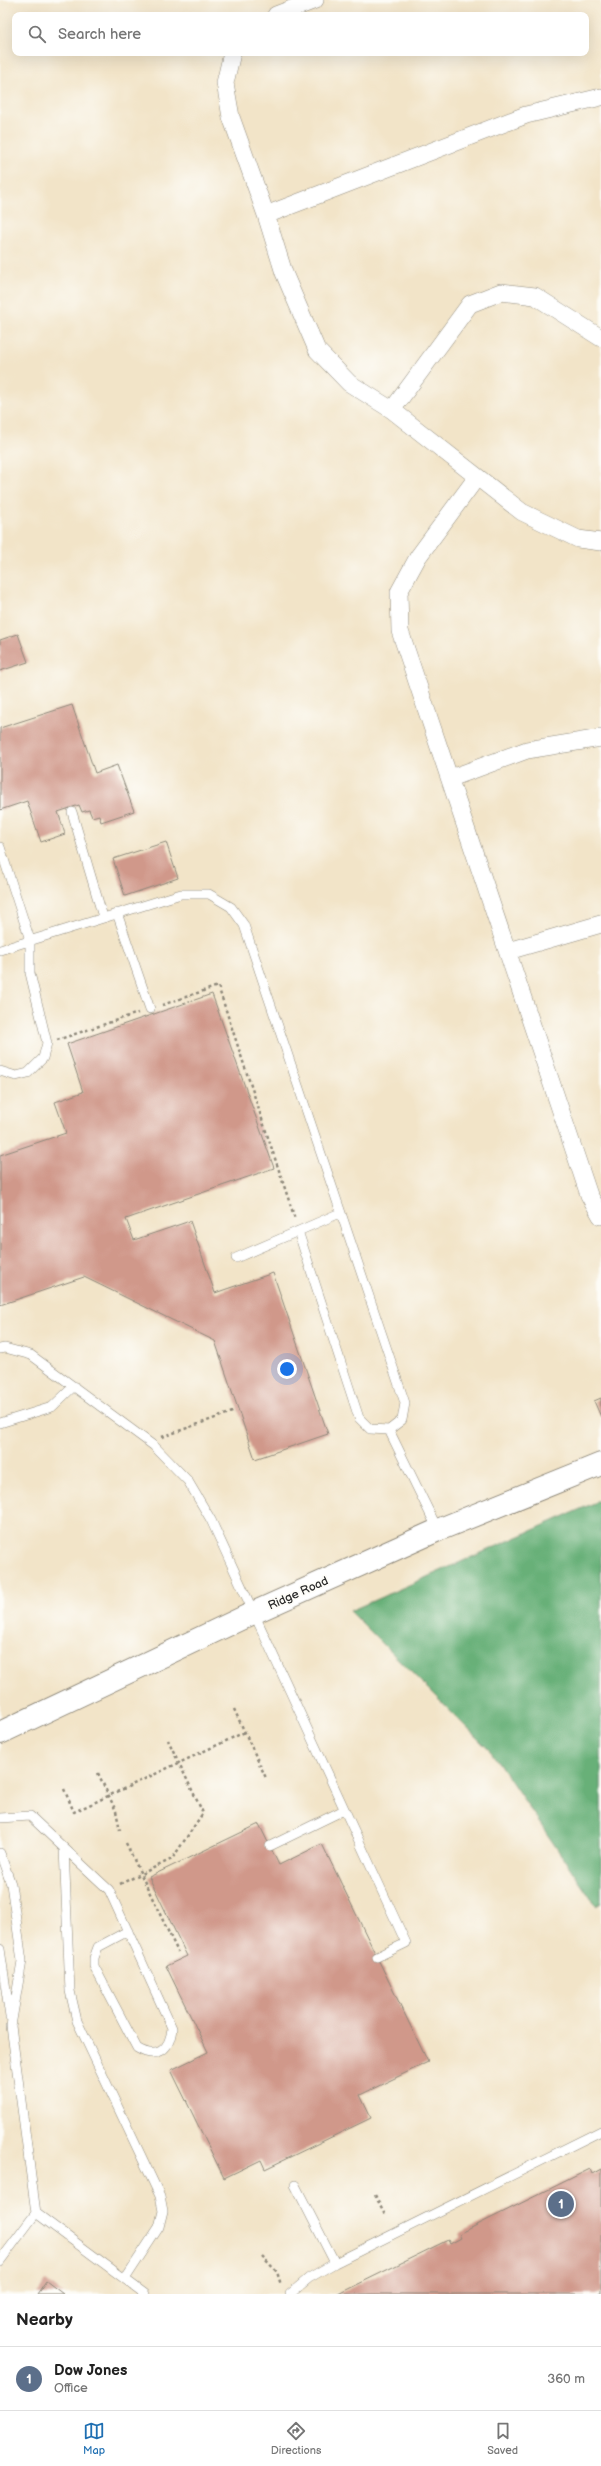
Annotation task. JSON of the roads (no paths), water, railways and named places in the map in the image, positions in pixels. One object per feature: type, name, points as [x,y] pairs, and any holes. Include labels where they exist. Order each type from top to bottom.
[{"type":"street","points":[[284,12],[315,0]]},
{"type":"street","points":[[231,56],[225,83],[231,117],[266,215],[284,274],[317,350],[349,382],[392,410],[522,512],[578,539],[601,542]]},
{"type":"street","points":[[266,215],[526,115],[601,97]]},
{"type":"street","points":[[392,410],[470,304],[501,292],[535,296],[601,338]]},
{"type":"street","points":[[477,477],[418,557],[399,592],[400,630],[451,778],[589,1195],[601,1216]]},
{"type":"street","points":[[451,778],[527,750],[601,738]]},
{"type":"street","points":[[508,951],[601,924]]},
{"type":"street","name":"Ridge Road","points":[[0,1733],[253,1613],[438,1530],[601,1464]]},
{"type":"lane","points":[[72,812],[104,917]]},
{"type":"lane","points":[[0,847],[30,940],[30,973],[47,1043],[44,1058],[28,1073],[16,1076],[0,1071]]},
{"type":"lane","points":[[0,950],[181,894],[210,894],[231,907],[244,926],[405,1403],[402,1420],[389,1430],[370,1429],[359,1418],[298,1230]]},
{"type":"lane","points":[[117,913],[150,1009]]},
{"type":"lane","points":[[236,1258],[340,1213]]},
{"type":"lane","points":[[0,1349],[5,1348],[31,1355],[154,1446],[188,1481],[211,1520],[406,1943],[377,1957]]},
{"type":"lane","points":[[0,1423],[52,1407],[74,1386]]},
{"type":"lane","points":[[389,1430],[438,1530]]},
{"type":"lane","points":[[270,1846],[344,1810]]},
{"type":"lane","points":[[0,1818],[30,1816],[109,1890],[128,1931],[172,2028],[171,2039],[166,2047],[157,2053],[146,2053],[137,2048],[94,1966],[94,1958],[98,1947],[128,1931]]},
{"type":"lane","points":[[64,1848],[70,1991],[77,2021],[160,2196],[163,2211],[159,2227],[125,2280]]},
{"type":"lane","points":[[0,1853],[11,1884],[22,1961],[11,2026]]},
{"type":"lane","points":[[0,1949],[36,2213],[0,2261]]},
{"type":"lane","points":[[287,2291],[335,2263],[601,2131]]},
{"type":"lane","points":[[294,2185],[335,2263]]},
{"type":"lane","points":[[36,2213],[145,2294]]},
{"type":"place","name":"Dow Jones","points":[[561,2204]]}]
